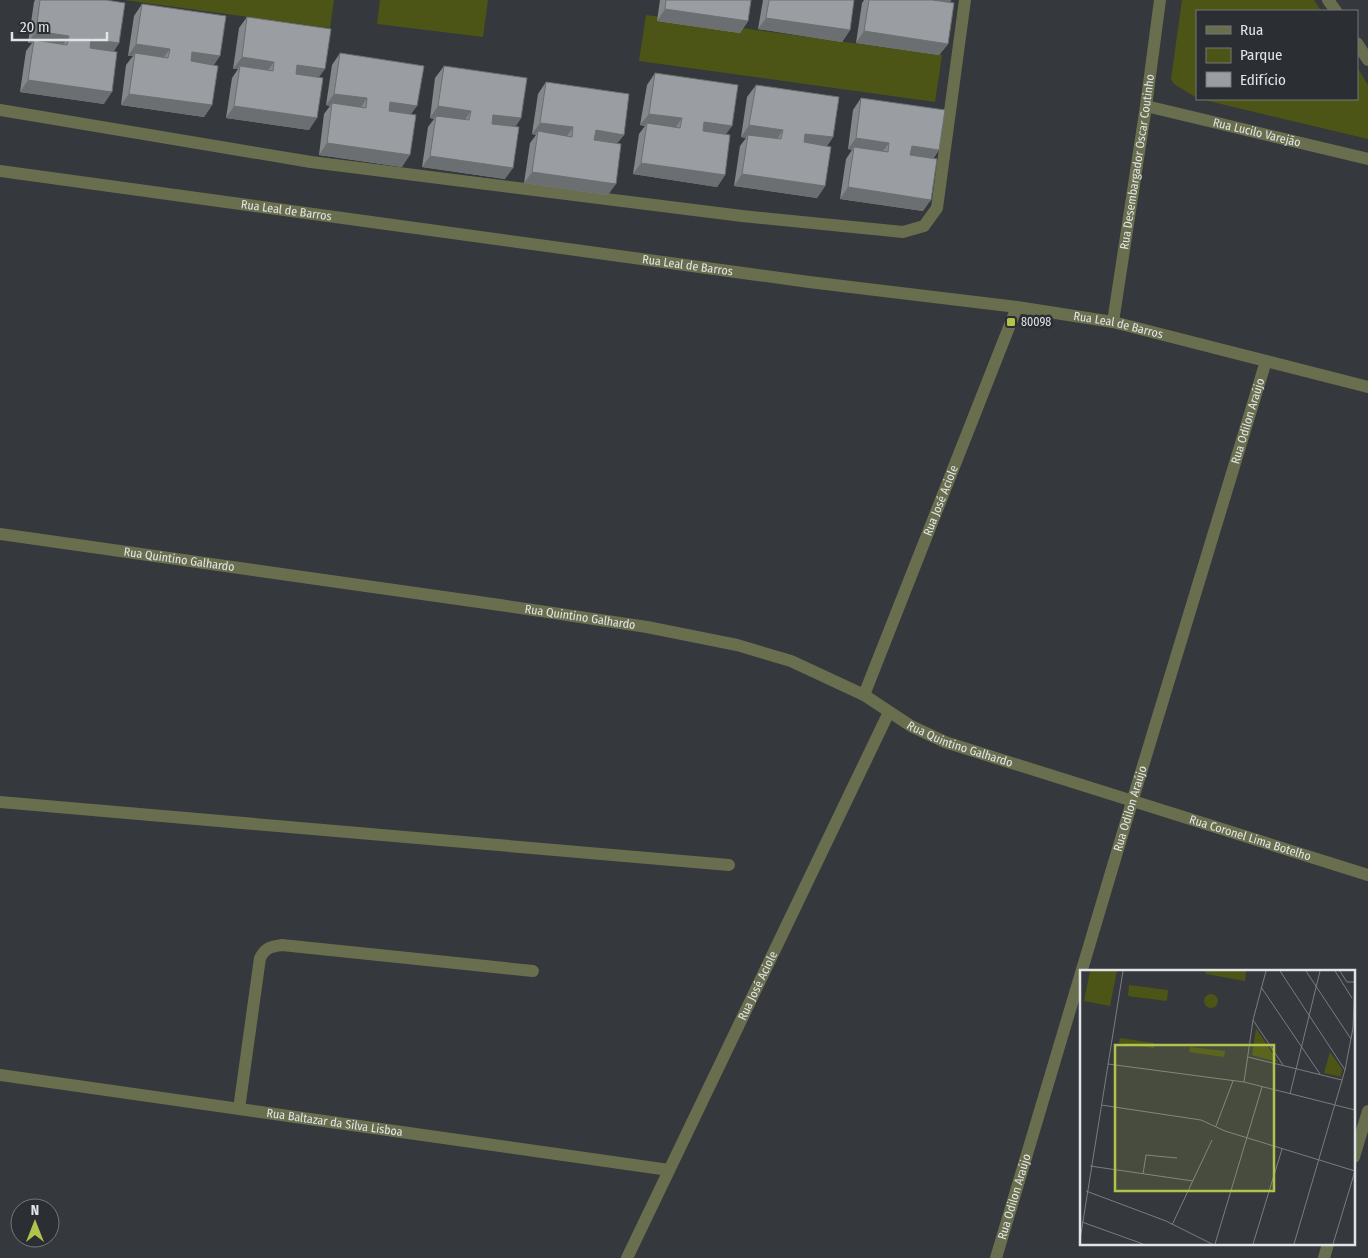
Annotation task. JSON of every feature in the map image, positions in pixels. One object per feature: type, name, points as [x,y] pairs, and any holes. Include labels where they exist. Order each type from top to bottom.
[{"type":"street","points":[[0,110],[311,162],[742,216],[903,232],[924,226],[937,208],[965,0]]},
{"type":"street","name":"Rua Desembargador Oscar Coutinho","points":[[1113,322],[1160,0]]},
{"type":"street","points":[[1358,45],[1368,60]]},
{"type":"street","name":"Rua Lucilo Varejão","points":[[1146,106],[1368,159]]},
{"type":"street","name":"Rua Leal de Barros","points":[[0,171],[1113,322],[1368,387]]},
{"type":"street","name":"Rua José Aciole","points":[[864,695],[1017,308]]},
{"type":"street","name":"Rua Odilon Araújo","points":[[1082,970],[1266,361]]},
{"type":"street","name":"Rua Quintino Galhardo","points":[[0,534],[500,605],[656,629],[737,645],[791,661],[864,695],[911,726],[945,742],[1132,802]]},
{"type":"street","name":"Rua José Aciole","points":[[627,1258],[889,712]]},
{"type":"street","points":[[0,802],[729,865]]},
{"type":"street","name":"Rua Coronel Lima Botelho","points":[[1132,802],[1368,875]]},
{"type":"street","points":[[239,1109],[260,958],[265,950],[282,945],[534,971]]},
{"type":"street","name":"Rua Odilon Araújo","points":[[996,1258],[1080,976]]},
{"type":"street","name":"Rua Baltazar da Silva Lisboa","points":[[0,1075],[669,1170]]},
{"type":"street","points":[[1356,1150],[1368,1111]]},
{"type":"green space","points":[[124,0],[334,0],[330,28]]},
{"type":"green space","points":[[380,0],[488,0],[483,37],[377,24]]},
{"type":"green space","points":[[1182,0],[1314,0],[1320,10],[1196,10],[1196,97],[1174,84],[1171,79]]},
{"type":"green space","points":[[646,15],[942,55],[935,102],[639,61]]},
{"type":"green space","points":[[1358,69],[1368,85],[1368,139],[1204,100],[1358,100]]},
{"type":"building","points":[[40,0],[106,0],[125,3],[119,43],[91,39],[90,48],[117,52],[112,92],[28,80],[34,40],[67,45],[69,36],[36,31]]},
{"type":"building","points":[[666,0],[751,0],[748,21],[665,9]]},
{"type":"building","points":[[769,0],[854,0],[850,30],[766,18]]},
{"type":"building","points":[[869,0],[932,0],[954,3],[948,44],[864,31]]},
{"type":"building","points":[[142,4],[226,16],[220,56],[192,52],[191,61],[218,66],[212,105],[129,94],[135,53],[168,58],[170,49],[136,44]]},
{"type":"building","points":[[247,17],[331,29],[325,69],[297,65],[296,74],[323,78],[317,118],[234,106],[240,66],[273,71],[274,62],[242,57]]},
{"type":"building","points":[[340,53],[424,66],[417,106],[390,102],[389,111],[416,115],[410,155],[327,143],[332,103],[366,108],[367,98],[334,94]]},
{"type":"building","points":[[444,66],[527,78],[521,118],[493,115],[492,124],[519,127],[513,168],[430,156],[436,116],[469,120],[471,111],[438,106]]},
{"type":"building","points":[[655,73],[738,85],[732,126],[704,122],[703,131],[730,135],[725,175],[641,163],[647,123],[680,128],[682,118],[649,114]]},
{"type":"building","points":[[546,82],[629,94],[624,135],[596,130],[594,140],[621,144],[616,184],[532,172],[538,131],[572,137],[573,127],[540,123]]},
{"type":"building","points":[[756,85],[839,97],[833,137],[805,134],[804,142],[831,147],[825,186],[742,174],[748,135],[781,139],[783,130],[749,125]]},
{"type":"building","points":[[861,98],[945,110],[939,150],[912,146],[910,155],[937,159],[931,200],[848,187],[854,147],[888,152],[889,143],[856,138]]},
{"type":"place","name":"80098","points":[[1011,322]]}]
